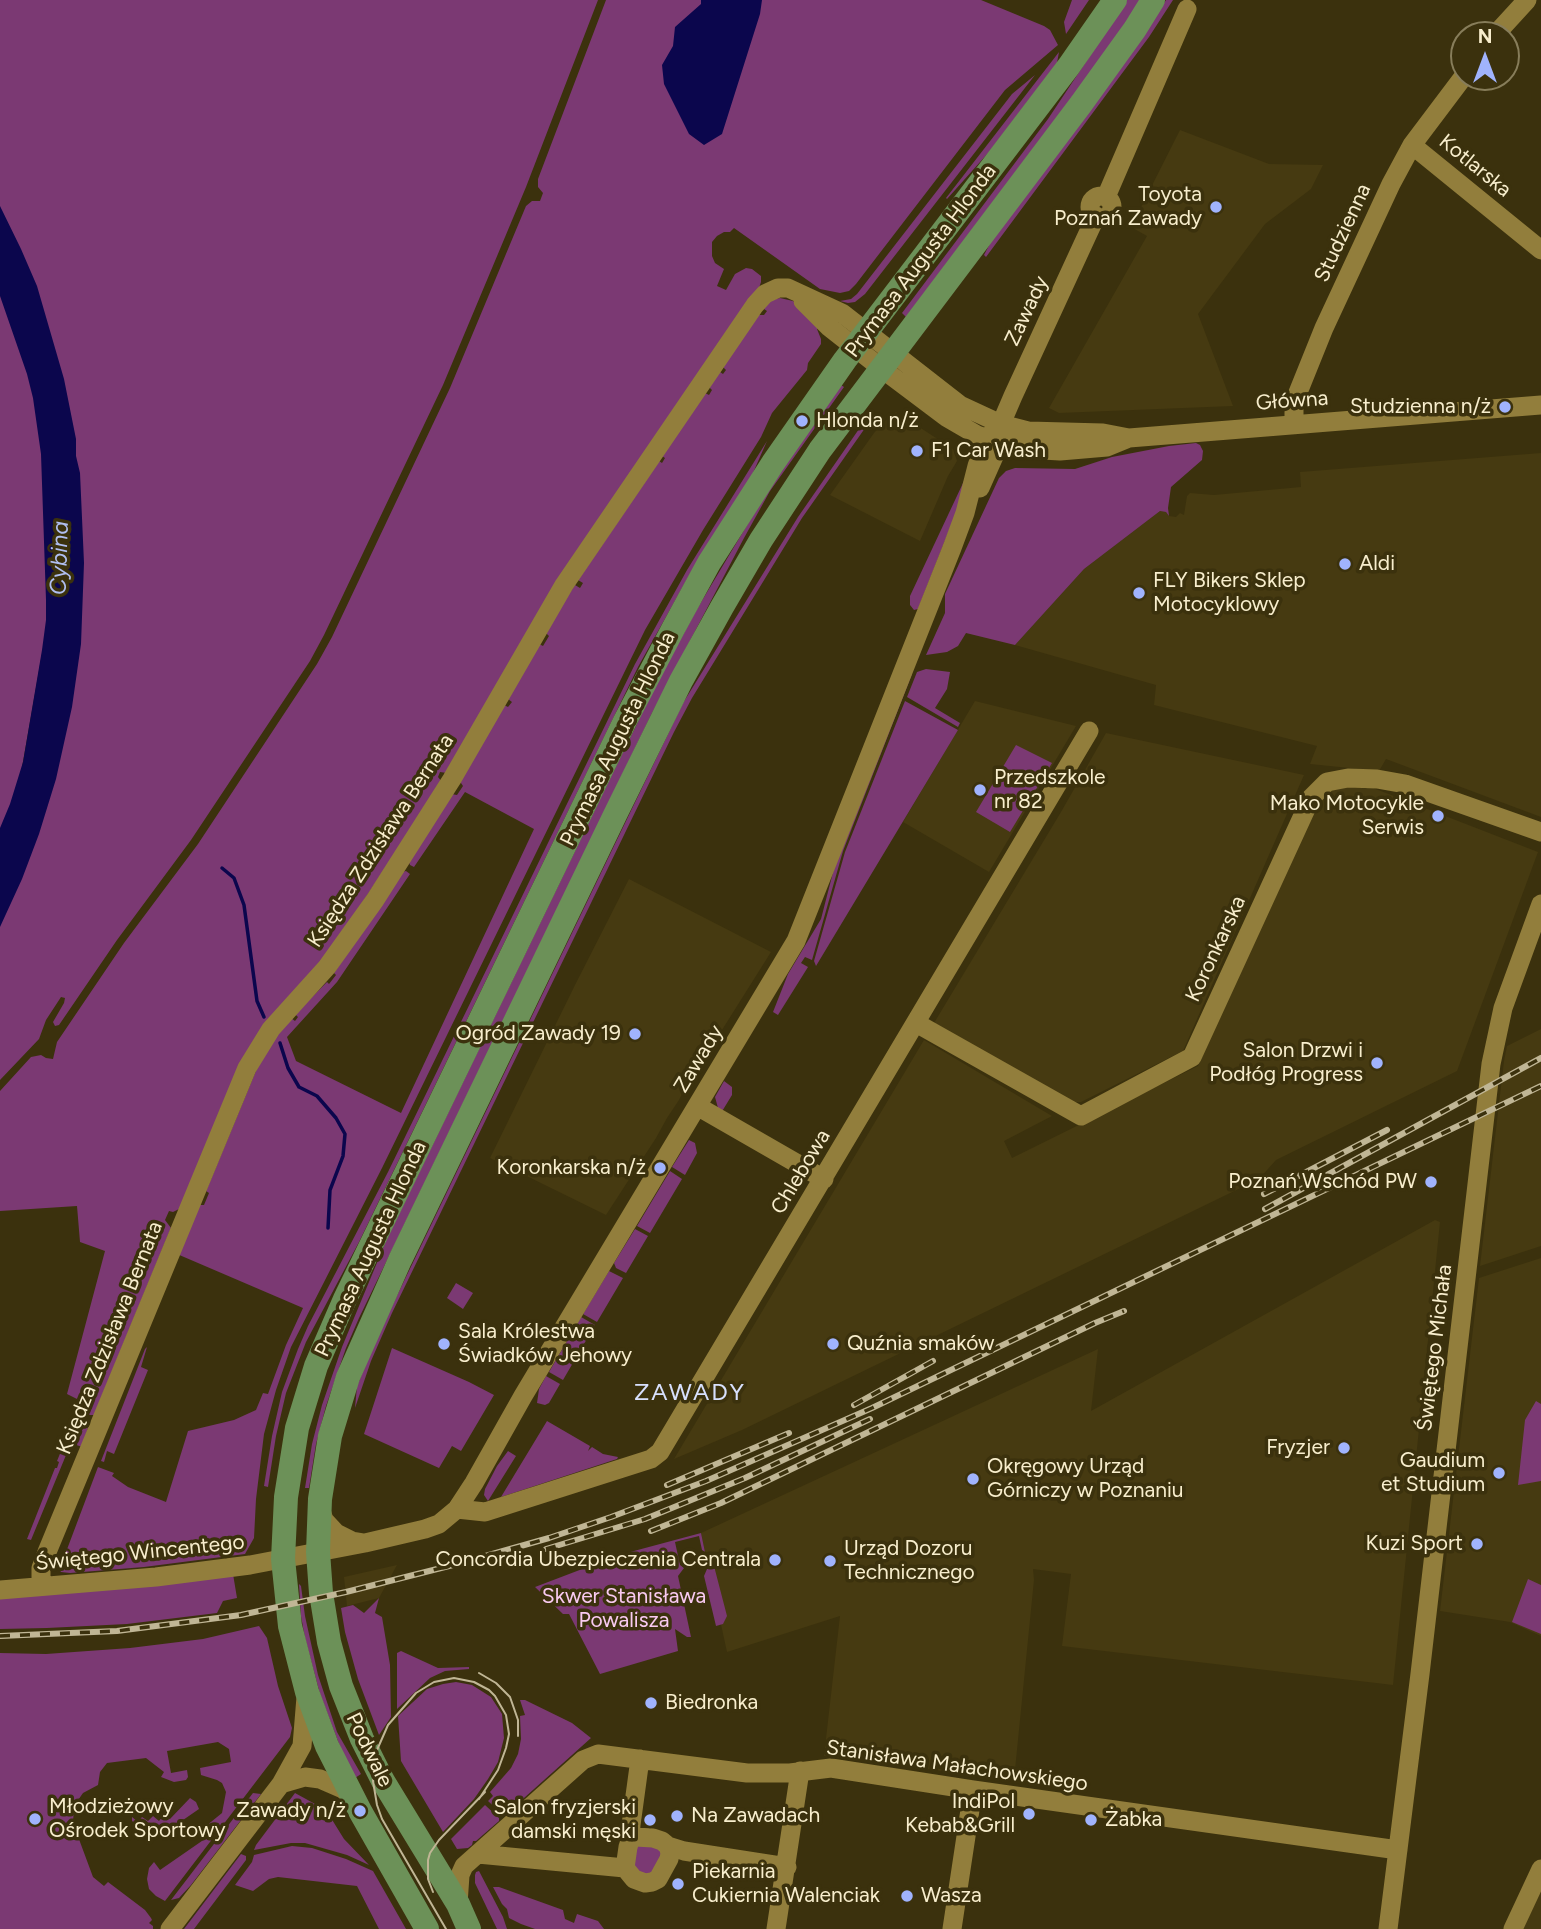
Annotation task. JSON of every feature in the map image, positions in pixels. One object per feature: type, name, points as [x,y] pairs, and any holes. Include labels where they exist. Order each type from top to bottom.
[{"type":"main road","name":"Prymasa Augusta Hlonda","points":[[284,1559],[287,1490],[297,1428],[316,1366],[345,1299],[625,721],[673,629],[729,530],[766,474],[861,340],[1069,66],[1115,0]]},
{"type":"main road","name":"Prymasa Augusta Hlonda","points":[[318,1552],[320,1499],[327,1447],[348,1377],[366,1334],[703,639],[761,540],[820,450],[1067,124],[1153,0]]},
{"type":"main road","name":"Podwale","points":[[318,1552],[329,1642],[355,1723],[383,1781],[458,1904],[469,1929]]},
{"type":"main road","name":"Podwale","points":[[284,1559],[290,1626],[307,1692],[322,1735],[426,1929]]},
{"type":"street","points":[[1508,21],[1527,0]]},
{"type":"street","name":"Zawady","points":[[284,1559],[365,1544],[431,1527],[448,1518],[457,1509],[791,951],[965,513],[987,476],[996,435],[1096,216],[1091,211],[1091,202],[1098,196],[1106,197],[1186,9]]},
{"type":"street","name":"Studzienna","points":[[1294,424],[1297,395],[1324,328],[1391,184],[1412,145],[1453,91]]},
{"type":"street","name":"Kotlarska","points":[[1412,145],[1541,250]]},
{"type":"street","name":"Księdza Zdzisława Bernata","points":[[41,1586],[41,1568],[47,1552],[247,1068],[271,1029],[327,967],[375,900],[452,779],[571,574],[755,305],[772,289],[793,290]]},
{"type":"street","name":"Główna","points":[[793,290],[829,327],[861,340],[952,421],[967,430],[996,435],[1036,432],[1103,433],[1129,438],[1541,405]]},
{"type":"street","name":"Chlebowa","points":[[457,1509],[485,1512],[651,1459],[660,1452],[1089,731]]},
{"type":"street","name":"Koronkarska","points":[[916,1023],[1081,1116],[1192,1057],[1311,798],[1327,782],[1348,778],[1405,784],[1541,832]]},
{"type":"street","name":"Świętego Michała","points":[[1388,1929],[1489,1075],[1503,1007],[1541,904]]},
{"type":"street","points":[[697,1105],[824,1179]]},
{"type":"street","points":[[320,1499],[322,1516],[332,1530],[344,1538],[365,1544]]},
{"type":"street","name":"Świętego Wincentego","points":[[0,1590],[182,1575],[284,1559]]},
{"type":"street","points":[[170,1929],[281,1784],[302,1746],[307,1692]]},
{"type":"street","name":"Stanisława Małachowskiego","points":[[458,1904],[461,1870],[583,1760],[598,1754],[747,1773],[777,1774],[831,1768],[1398,1850]]},
{"type":"street","points":[[640,1759],[631,1841],[625,1868],[634,1879],[645,1883],[658,1879],[669,1859],[668,1846]]},
{"type":"street","points":[[776,1929],[800,1771]]},
{"type":"street","points":[[281,1784],[305,1777],[320,1779],[344,1788],[354,1798]]},
{"type":"street","points":[[951,1929],[973,1790]]},
{"type":"street","points":[[631,1841],[635,1837],[653,1838],[684,1851],[786,1867]]},
{"type":"street","points":[[478,1854],[625,1868]]},
{"type":"street","points":[[1513,1929],[1541,1869]]},
{"type":"shaded area","points":[[1180,130],[1269,164],[1323,165],[1311,189],[1265,224],[1198,314],[1233,406],[1059,413],[1049,408],[1147,236],[1131,227]]},
{"type":"shaded area","points":[[896,412],[953,449],[957,461],[920,541],[830,495],[874,433]]},
{"type":"shaded area","points":[[1541,453],[1541,817],[1386,759],[1379,771],[1310,764],[1317,746],[1154,705],[1156,685],[1015,645],[1084,569],[1160,511],[1169,516],[1176,517],[1180,513],[1184,515],[1187,496],[1190,493],[1214,495],[1301,487],[1300,472]]},
{"type":"shaded area","name":"Przedszkole nr 82","points":[[975,701],[1076,726],[989,872],[903,822]]},
{"type":"shaded area","points":[[1106,733],[1304,775],[1183,1051],[1081,1102],[1067,1102],[934,1023]]},
{"type":"shaded area","points":[[1325,779],[1366,789],[1368,786],[1538,852],[1457,1071],[1276,1160],[1259,1179],[742,1430],[674,1459],[924,1040],[1052,1116],[1004,1141],[1012,1158],[1198,1066]]},
{"type":"shaded area","name":"Ogród Zawady 19","points":[[629,879],[771,952],[606,1215],[490,1158]]},
{"type":"shaded area","points":[[1541,1029],[1541,1246],[1480,1266],[1507,1046]]},
{"type":"shaded area","points":[[1435,1220],[1440,1222],[1393,1685],[1062,1646],[1071,1574],[1033,1569],[1014,1780],[824,1756],[840,1616],[727,1652],[701,1533],[1098,1349],[1091,1411]]},
{"type":"shaded area","name":"Gaudium et Studium","points":[[1541,1258],[1541,1636],[1510,1622],[1440,1611],[1479,1278]]},
{"type":"shaded area","points":[[397,1565],[379,1598],[347,1606],[344,1577]]},
{"type":"shaded area","points":[[1541,1890],[1541,1929],[1523,1929]]},
{"type":"green space","points":[[0,0],[598,0],[526,187],[443,385],[310,661],[191,840],[117,940],[59,1025],[55,1026],[53,1022],[64,1003],[65,998],[61,997],[46,1020],[39,1039],[0,1080],[0,917],[76,619],[0,219]]},
{"type":"green space","points":[[606,0],[981,0],[1044,26],[1050,30],[1058,45],[1005,90],[849,291],[840,293],[820,289],[734,228],[717,236],[712,242],[715,263],[724,269],[717,286],[726,290],[735,274],[746,268],[761,276],[759,288],[447,773],[440,772],[438,777],[442,782],[329,953],[273,1016],[181,1208],[169,1211],[165,1220],[171,1228],[94,1415],[84,1415],[77,1411],[81,1401],[67,1394],[105,1251],[80,1242],[77,1206],[0,1211],[0,1091],[31,1057],[41,1055],[53,1059],[57,1042],[124,943],[198,844],[332,637],[450,388],[526,206],[532,201],[540,201],[543,193],[538,187],[538,179]]},
{"type":"green space","points":[[1072,0],[1089,0],[1066,34],[1064,22]]},
{"type":"green space","points":[[1127,0],[1141,0],[1097,64],[906,317],[902,313],[1048,119]]},
{"type":"green space","points":[[1166,0],[1173,0],[1149,37],[986,257],[984,255],[996,232]]},
{"type":"green space","points":[[1059,52],[1057,63],[989,152],[947,199],[946,198]]},
{"type":"green space","points":[[1035,75],[865,294],[855,302],[840,301],[851,299],[857,294],[1012,94]]},
{"type":"green space","points":[[0,248],[65,523],[0,892]]},
{"type":"green space","points":[[780,298],[793,301],[820,326],[817,329],[821,344],[808,363],[807,370],[772,413],[761,437],[645,630],[382,1168],[291,1347],[264,1434],[254,1538],[245,1554],[144,1567],[61,1572],[56,1561],[66,1552],[98,1467],[114,1473],[112,1476],[128,1487],[166,1502],[188,1431],[234,1420],[256,1410],[263,1393],[268,1394],[303,1308],[177,1254],[200,1205],[204,1205],[209,1193],[206,1191],[265,1049],[291,1018],[295,1021],[298,1017],[295,1014],[327,982],[329,984],[402,872],[406,871],[410,874],[337,982],[287,1037],[296,1061],[401,1113],[534,829],[465,792],[414,867],[409,862],[451,794],[457,795],[463,786],[459,780],[504,705],[508,707],[512,702],[508,699],[539,644],[543,646],[549,636],[544,631],[575,585],[580,588],[583,583],[578,580],[659,461],[662,463],[665,458],[662,456],[705,393],[709,395],[712,390],[709,387],[720,372],[723,374],[726,370],[723,367],[757,315],[764,315],[767,311],[764,309],[767,301]]},
{"type":"green space","points":[[841,385],[844,387],[770,491],[652,713],[359,1318],[326,1406],[309,1488],[305,1488],[322,1405],[342,1347],[386,1241],[610,779],[697,609],[768,490]]},
{"type":"green space","points":[[868,416],[870,421],[802,518],[674,732],[392,1313],[371,1361],[355,1408],[357,1386],[377,1337],[683,703],[798,517]]},
{"type":"green space","points":[[767,441],[752,475],[691,572],[638,667],[359,1242],[306,1342],[286,1393],[268,1487],[264,1486],[282,1392],[308,1326],[388,1172],[635,664],[687,570]]},
{"type":"green space","points":[[1196,443],[1203,451],[1202,460],[1171,487],[1169,516],[1160,511],[1084,569],[1015,645],[966,633],[958,646],[947,652],[926,655],[945,613],[945,594],[999,478],[1006,471],[1015,468],[1075,469],[1112,457]]},
{"type":"green space","points":[[971,466],[969,480],[918,609],[914,610],[910,605],[910,596]]},
{"type":"green space","points":[[926,669],[950,672],[947,689],[935,708],[960,723],[958,727],[907,697],[917,672]]},
{"type":"green space","points":[[912,674],[843,851],[812,960],[805,957],[801,963],[808,967],[778,1015],[773,1012],[788,974],[821,919],[838,853],[908,676]]},
{"type":"green space","points":[[905,701],[958,730],[816,966],[814,961],[845,852]]},
{"type":"green space","points":[[1016,745],[1052,763],[1010,832],[976,812]]},
{"type":"green space","points":[[724,1081],[732,1087],[732,1095],[721,1113],[715,1097]]},
{"type":"green space","points":[[689,1140],[695,1143],[697,1153],[685,1175],[672,1167]]},
{"type":"green space","points":[[670,1171],[682,1179],[650,1233],[637,1226]]},
{"type":"green space","points":[[635,1229],[648,1236],[626,1273],[616,1268],[614,1263]]},
{"type":"green space","points":[[609,1271],[623,1278],[597,1322],[583,1314]]},
{"type":"green space","points":[[456,1283],[473,1293],[463,1309],[447,1298]]},
{"type":"green space","points":[[581,1317],[595,1325],[563,1380],[549,1372]]},
{"type":"green space","points":[[147,1347],[141,1367],[148,1370],[114,1454],[107,1451],[104,1462],[101,1461],[145,1349]]},
{"type":"green space","points":[[392,1348],[494,1395],[461,1451],[452,1446],[439,1468],[364,1434]]},
{"type":"green space","points":[[546,1376],[560,1384],[545,1405],[537,1403],[539,1389]]},
{"type":"green space","points":[[1536,1401],[1541,1404],[1541,1481],[1518,1485],[1525,1420]]},
{"type":"green space","points":[[74,1419],[88,1428],[82,1447],[71,1443],[31,1540],[27,1539],[57,1468],[57,1461]]},
{"type":"green space","points":[[547,1421],[590,1446],[588,1451],[592,1447],[603,1454],[618,1457],[617,1459],[501,1497]]},
{"type":"green space","points":[[508,1451],[516,1456],[488,1501],[484,1495],[485,1489]]},
{"type":"green space","name":"Skwer Stanisława Powalisza","points":[[701,1533],[705,1552],[702,1550],[699,1536],[675,1542],[680,1565],[684,1568],[678,1576],[691,1637],[675,1629],[678,1651],[600,1674],[569,1614],[563,1614],[535,1587],[619,1555]]},
{"type":"green space","points":[[714,1566],[727,1616],[723,1624],[716,1626],[704,1576],[707,1569]]},
{"type":"green space","points":[[233,1574],[237,1598],[223,1601],[217,1613],[127,1624],[0,1629],[0,1596]]},
{"type":"green space","points":[[1528,1579],[1541,1585],[1541,1634],[1512,1622]]},
{"type":"green space","points":[[299,1584],[318,1675],[337,1732],[361,1774],[355,1778],[320,1694],[305,1638]]},
{"type":"green space","points":[[379,1598],[375,1613],[382,1617],[390,1665],[391,1717],[379,1735],[358,1679],[341,1608],[353,1605],[364,1613]]},
{"type":"green space","points":[[259,1626],[267,1638],[278,1686],[292,1728],[290,1737],[165,1901],[149,1889],[149,1868],[154,1862],[160,1870],[212,1834],[206,1826],[222,1813],[226,1792],[222,1783],[201,1775],[200,1768],[231,1762],[229,1749],[218,1742],[167,1751],[171,1773],[187,1770],[186,1780],[174,1782],[161,1777],[164,1772],[146,1758],[107,1763],[100,1772],[98,1785],[83,1793],[74,1806],[73,1823],[93,1877],[104,1886],[108,1882],[145,1910],[152,1920],[149,1923],[153,1929],[0,1929],[0,1653],[46,1654],[130,1648],[203,1639]]},
{"type":"green space","points":[[401,1651],[438,1668],[469,1669],[445,1671],[430,1678],[397,1709],[397,1653]]},
{"type":"green space","points":[[456,1682],[472,1685],[491,1697],[502,1714],[504,1738],[498,1762],[488,1779],[474,1799],[443,1832],[401,1761],[398,1716],[427,1689]]},
{"type":"green space","points":[[520,1700],[572,1723],[591,1738],[505,1815],[488,1801],[493,1796],[490,1792],[511,1768],[518,1754],[521,1739],[520,1716],[525,1715]]},
{"type":"green space","points":[[253,1793],[261,1794],[191,1885],[179,1898],[171,1900]]},
{"type":"green space","points":[[295,1793],[326,1810],[344,1839],[369,1865],[347,1855],[305,1843],[254,1850]]},
{"type":"green space","points":[[190,1798],[196,1802],[199,1809],[157,1838],[132,1821],[132,1817],[138,1822],[142,1817],[148,1821],[153,1816],[159,1821],[164,1815],[170,1819]]},
{"type":"green space","points":[[485,1805],[499,1821],[468,1848],[457,1849],[451,1839]]},
{"type":"green space","points":[[634,1843],[663,1849],[658,1870],[643,1879],[629,1860]]},
{"type":"green space","points":[[292,1846],[312,1848],[373,1871],[406,1929],[379,1929],[357,1886],[278,1877],[269,1879],[253,1891],[235,1885],[254,1855]]},
{"type":"green space","points":[[241,1854],[246,1856],[246,1860],[194,1929],[184,1929]]},
{"type":"green space","points":[[479,1871],[507,1929],[497,1929],[475,1883],[476,1872]]},
{"type":"green space","points":[[493,1887],[563,1910],[565,1919],[574,1923],[577,1914],[598,1921],[604,1929],[535,1929],[521,1924],[509,1918],[507,1909]]},
{"type":"water","points":[[701,0],[762,0],[722,134],[704,145],[689,134],[664,84],[662,65],[673,46],[675,27],[701,4]]},
{"type":"water","name":"Cybina","points":[[0,206],[37,286],[64,379],[80,473],[84,563],[81,644],[72,707],[56,779],[22,879],[0,927],[0,828],[23,762],[42,650],[46,600],[41,454],[27,374],[0,296]]},
{"type":"waterway","points":[[222,868],[234,878],[244,905],[257,1001],[264,1017]]},
{"type":"waterway","points":[[280,1043],[288,1068],[299,1087],[317,1096],[336,1118],[345,1134],[343,1156],[330,1190],[328,1228]]},
{"type":"tram line","points":[[479,1673],[496,1683],[510,1697],[518,1720],[518,1736]]},
{"type":"tram line","points":[[446,1929],[382,1819],[373,1781],[377,1750],[388,1725],[416,1693],[434,1682],[454,1678],[474,1682],[495,1696],[506,1715],[509,1734],[506,1748],[498,1770],[479,1799]]},
{"type":"tram line","points":[[433,1892],[428,1879],[430,1853],[485,1792]]},
{"type":"railway","points":[[1265,1209],[1541,1058]]},
{"type":"railway","points":[[0,1636],[117,1631],[241,1615],[457,1564],[611,1517],[706,1481],[872,1408],[1541,1086]]},
{"type":"railway","points":[[1264,1194],[1387,1130]]},
{"type":"railway","points":[[651,1531],[721,1503],[1124,1311]]},
{"type":"railway","points":[[854,1405],[933,1361]]},
{"type":"railway","points":[[546,1549],[645,1519],[745,1478],[870,1419]]},
{"type":"railway","points":[[667,1485],[789,1433]]},
{"type":"place","name":"Toyota Poznań Zawady","points":[[1216,207]]},
{"type":"place","name":"Studzienna n/ż","points":[[1505,407]]},
{"type":"place","name":"Hlonda n/ż","points":[[802,421]]},
{"type":"place","name":"F1 Car Wash","points":[[917,451]]},
{"type":"place","name":"Aldi","points":[[1345,564]]},
{"type":"place","name":"FLY Bikers Sklep Motocyklowy","points":[[1139,593]]},
{"type":"place","name":"Przedszkole nr 82","points":[[980,790]]},
{"type":"place","name":"Mako Motocykle Serwis","points":[[1438,816]]},
{"type":"place","name":"Ogród Zawady 19","points":[[635,1034]]},
{"type":"place","name":"Salon Drzwi i Podłóg Progress","points":[[1377,1063]]},
{"type":"place","name":"Koronkarska n/ż","points":[[660,1168]]},
{"type":"place","name":"Poznań Wschód PW","points":[[1431,1182]]},
{"type":"place","name":"Sala Królestwa Świadków Jehowy","points":[[444,1344]]},
{"type":"place","name":"Quźnia smaków","points":[[833,1344]]},
{"type":"place","name":"Fryzjer","points":[[1344,1448]]},
{"type":"place","name":"Gaudium et Studium","points":[[1499,1473]]},
{"type":"place","name":"Okręgowy Urząd Górniczy w Poznaniu","points":[[973,1479]]},
{"type":"place","name":"Kuzi Sport","points":[[1477,1544]]},
{"type":"place","name":"Concordia Ubezpieczenia Centrala","points":[[775,1560]]},
{"type":"place","name":"Urząd Dozoru Technicznego","points":[[830,1561]]},
{"type":"place","name":"Biedronka","points":[[651,1703]]},
{"type":"place","name":"Zawady n/ż","points":[[360,1811]]},
{"type":"place","name":"IndiPol Kebab&Grill","points":[[1029,1814]]},
{"type":"place","name":"Na Zawadach","points":[[677,1816]]},
{"type":"place","name":"Młodzieżowy Ośrodek Sportowy","points":[[35,1819]]},
{"type":"place","name":"Salon fryzjerski damski męski","points":[[650,1820]]},
{"type":"place","name":"Żabka","points":[[1091,1820]]},
{"type":"place","name":"Piekarnia Cukiernia Walenciak","points":[[678,1884]]},
{"type":"place","name":"Wasza","points":[[907,1896]]},
{"type":"district","name":"ZAWADY","points":[[690,1393]]}]
